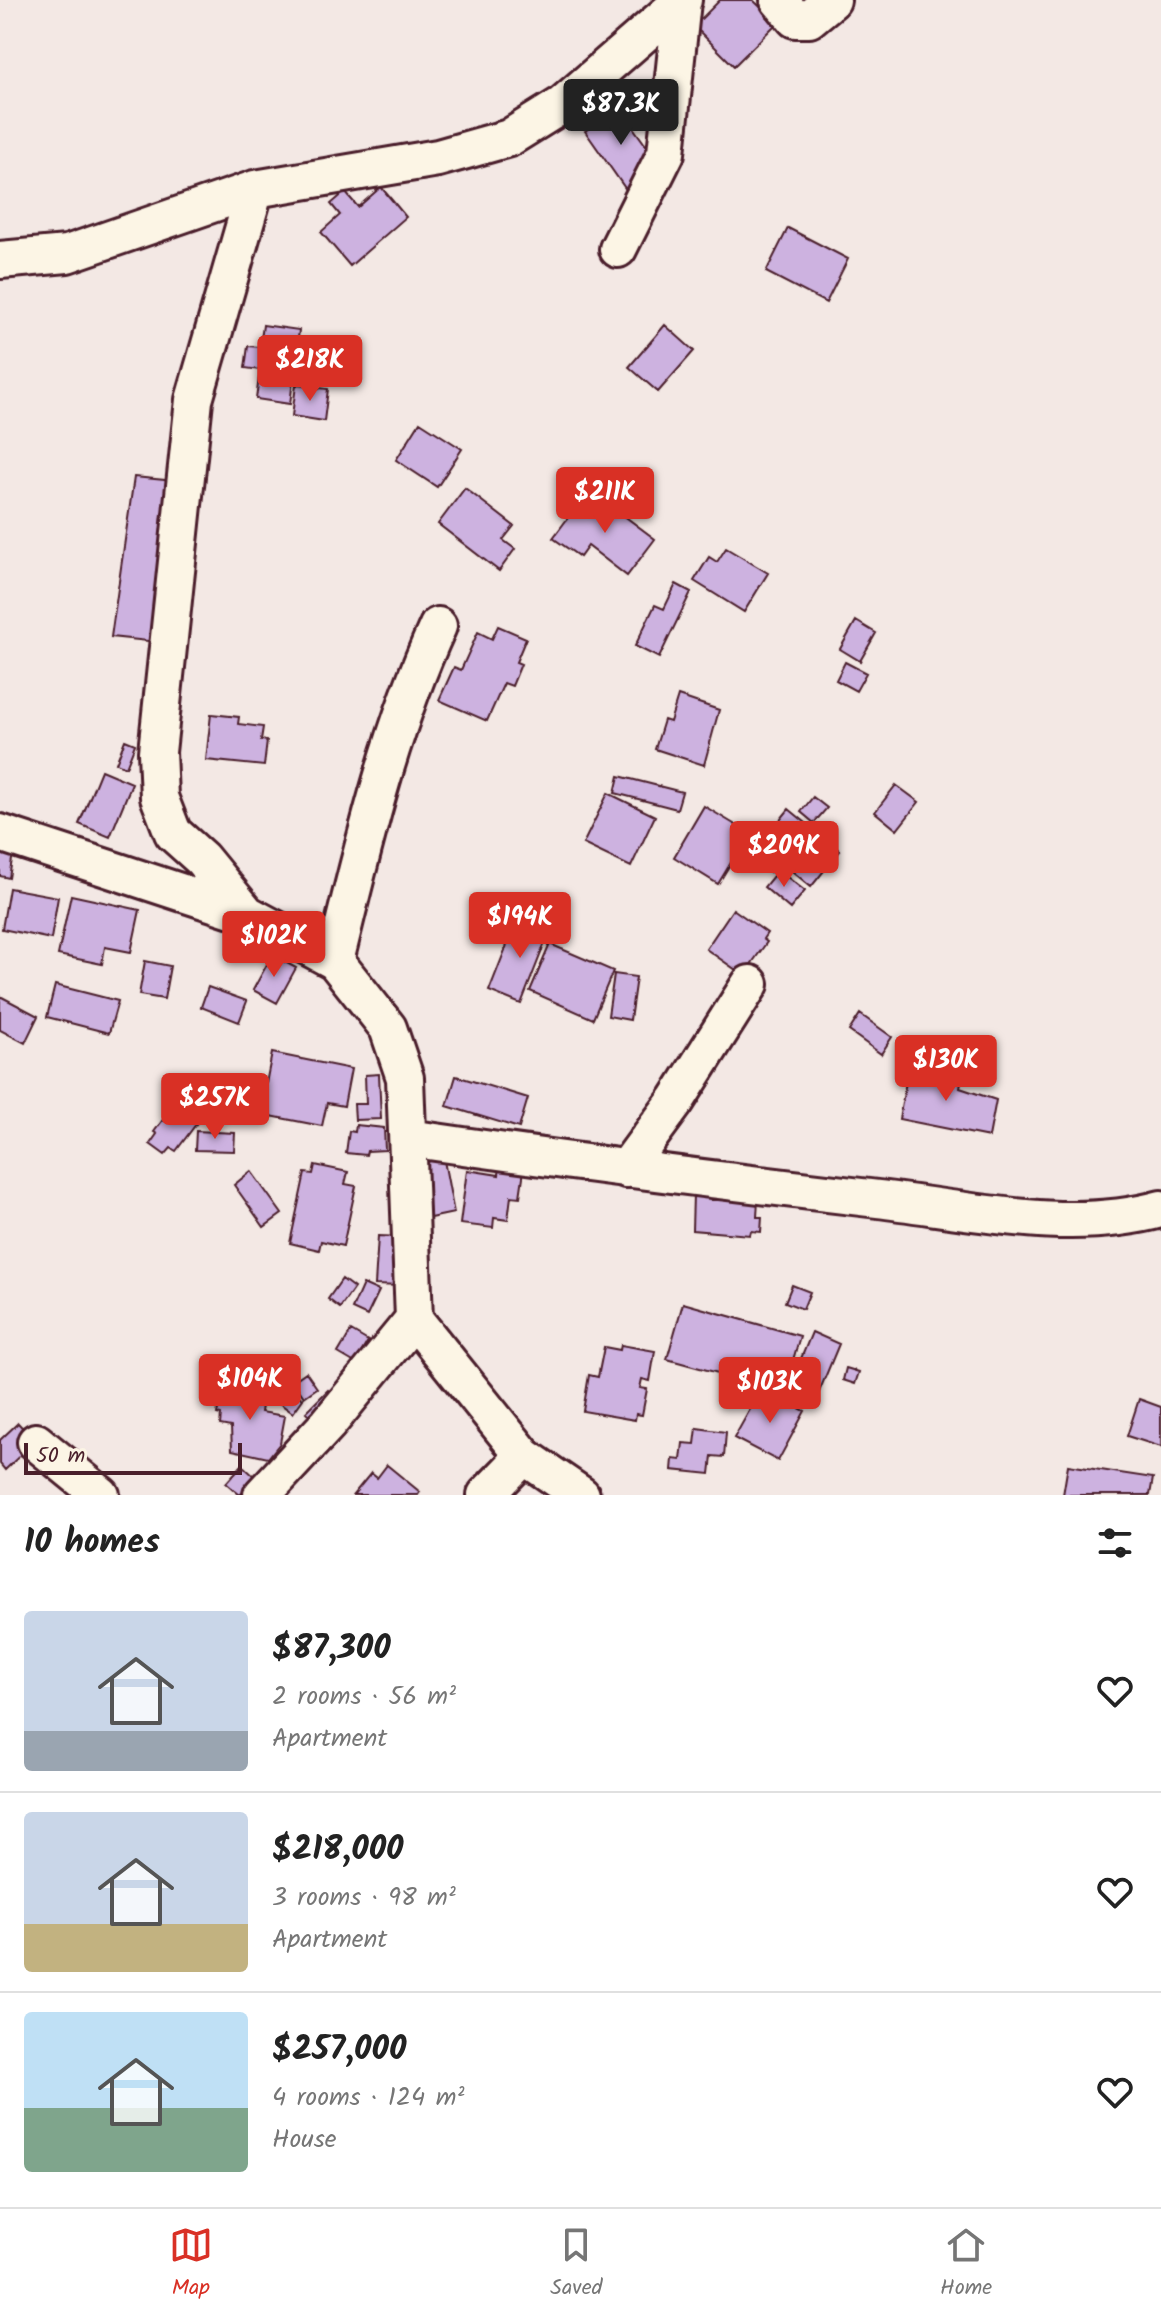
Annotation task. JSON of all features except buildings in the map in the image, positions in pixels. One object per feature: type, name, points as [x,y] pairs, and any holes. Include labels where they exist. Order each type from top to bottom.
[{"type":"street","points":[[0,260],[67,254],[255,189],[438,158],[509,138],[562,105],[683,0]]},
{"type":"street","points":[[618,249],[666,153],[683,0]]},
{"type":"street","points":[[779,0],[795,19],[809,19],[832,0]]},
{"type":"street","points":[[247,914],[202,859],[173,833],[159,797],[157,752],[194,400],[255,189]]},
{"type":"street","points":[[335,961],[376,790],[413,681],[438,626]]},
{"type":"street","points":[[0,833],[247,914],[335,961],[388,1028],[405,1078],[414,1319],[524,1456],[581,1495]]},
{"type":"street","points":[[626,1169],[676,1101],[750,984]]},
{"type":"street","points":[[408,1138],[626,1169],[1041,1218],[1131,1217],[1161,1209]]},
{"type":"street","points":[[262,1495],[328,1424],[414,1319]]},
{"type":"street","points":[[36,1442],[101,1495]]},
{"type":"street","points":[[486,1495],[524,1456]]}]
